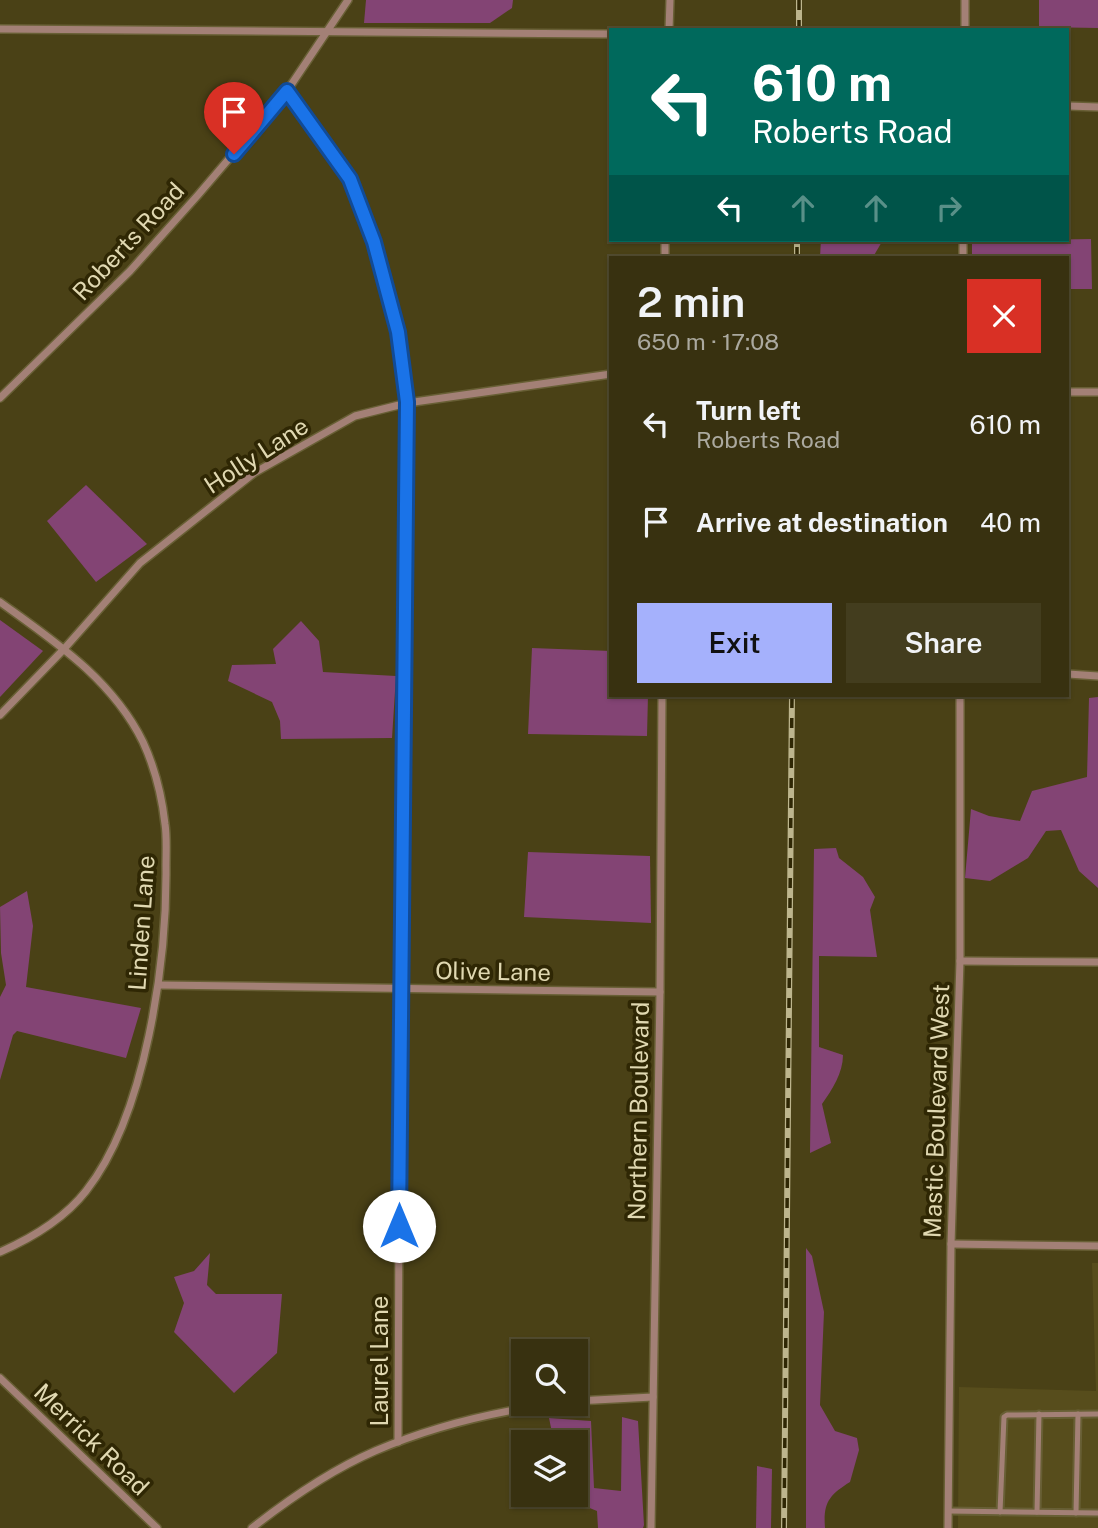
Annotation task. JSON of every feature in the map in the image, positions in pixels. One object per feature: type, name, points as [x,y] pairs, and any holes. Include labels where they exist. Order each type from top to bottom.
[{"type":"street","name":"Roberts Road","points":[[0,398],[130,271],[287,91],[348,0]]},
{"type":"street","points":[[669,28],[670,0]]},
{"type":"street","points":[[965,0],[965,28]]},
{"type":"street","points":[[0,29],[609,34]]},
{"type":"street","name":"Laurel Lane","points":[[287,91],[350,179],[374,242],[398,332],[407,402],[398,1442]]},
{"type":"street","points":[[1069,106],[1098,107]]},
{"type":"street","name":"Holly Lane","points":[[0,715],[64,649],[140,563],[254,473],[355,416],[407,402],[609,374]]},
{"type":"street","points":[[1069,392],[1098,393]]},
{"type":"street","name":"Linden Lane","points":[[0,602],[97,677],[142,741],[155,776],[165,824],[166,899],[159,985],[136,1086],[118,1136],[102,1168],[85,1193],[51,1225],[0,1252]]},
{"type":"street","points":[[1069,674],[1098,676]]},
{"type":"street","name":"Northern Boulevard","points":[[651,1528],[662,697]]},
{"type":"street","name":"Mastic Boulevard West","points":[[948,1528],[951,1244],[960,961],[960,697]]},
{"type":"street","points":[[960,961],[1098,962]]},
{"type":"street","name":"Olive Lane","points":[[159,985],[660,992]]},
{"type":"street","points":[[951,1244],[1098,1246]]},
{"type":"street","name":"Merrick Road","points":[[0,1378],[157,1528]]},
{"type":"street","points":[[588,1400],[653,1397]]},
{"type":"street","points":[[252,1528],[342,1468],[376,1451],[486,1416],[511,1411]]},
{"type":"lane","points":[[1076,1513],[1078,1414]]},
{"type":"lane","points":[[1000,1512],[1004,1417],[1098,1414]]},
{"type":"lane","points":[[1037,1512],[1040,1415]]},
{"type":"lane","points":[[949,1511],[1098,1513]]},
{"type":"shaded area","points":[[366,0],[513,0],[512,8],[490,23],[364,23]]},
{"type":"shaded area","points":[[1039,0],[1098,0],[1098,28],[1039,27]]},
{"type":"shaded area","points":[[1069,239],[1091,239],[1092,289],[1069,289],[1069,256],[972,256],[972,242],[1069,242]]},
{"type":"shaded area","points":[[821,242],[882,242],[874,256],[820,256]]},
{"type":"shaded area","points":[[86,485],[147,544],[96,582],[47,521]]},
{"type":"shaded area","points":[[0,620],[43,651],[0,697]]},
{"type":"shaded area","points":[[301,621],[319,641],[323,672],[396,676],[392,738],[281,739],[280,721],[272,702],[228,681],[232,665],[276,664],[273,649]]},
{"type":"shaded area","points":[[532,648],[609,651],[609,697],[648,697],[647,736],[528,734]]},
{"type":"shaded area","points":[[1098,697],[1098,888],[1079,871],[1061,830],[1046,831],[1028,858],[990,881],[965,878],[971,809],[989,816],[1020,821],[1032,791],[1087,777],[1089,698]]},
{"type":"shaded area","points":[[836,848],[839,858],[863,877],[875,897],[870,910],[877,957],[819,956],[819,1047],[843,1055],[843,1062],[833,1087],[822,1104],[831,1143],[810,1153],[814,849]]},
{"type":"shaded area","points":[[528,852],[650,856],[651,923],[524,917]]},
{"type":"shaded area","points":[[27,891],[33,926],[26,987],[141,1008],[126,1058],[17,1031],[13,1035],[0,1080],[0,997],[6,985],[1,953],[0,907]]},
{"type":"shaded area","points":[[806,1248],[812,1256],[824,1312],[820,1405],[835,1431],[857,1438],[859,1450],[850,1482],[832,1496],[826,1506],[825,1528],[806,1528]]},
{"type":"shaded area","points":[[210,1253],[207,1285],[216,1294],[282,1294],[277,1353],[234,1393],[174,1332],[184,1303],[174,1277],[194,1271]]},
{"type":"shaded area","points":[[1092,1263],[1098,1263],[1098,1528],[958,1528],[959,1387],[1096,1391]]},
{"type":"shaded area","points":[[622,1417],[638,1421],[643,1528],[598,1528],[597,1511],[587,1507],[588,1430],[552,1430],[549,1418],[591,1421],[594,1488],[621,1491]]},
{"type":"shaded area","points":[[757,1466],[772,1469],[771,1528],[756,1528]]},
{"type":"railway","points":[[799,0],[799,28]]},
{"type":"railway","points":[[797,242],[797,256]]},
{"type":"railway","points":[[784,1528],[792,697]]},
{"type":"route","points":[[234,154],[287,91],[350,179],[374,242],[398,332],[407,402],[399,1226]]}]
